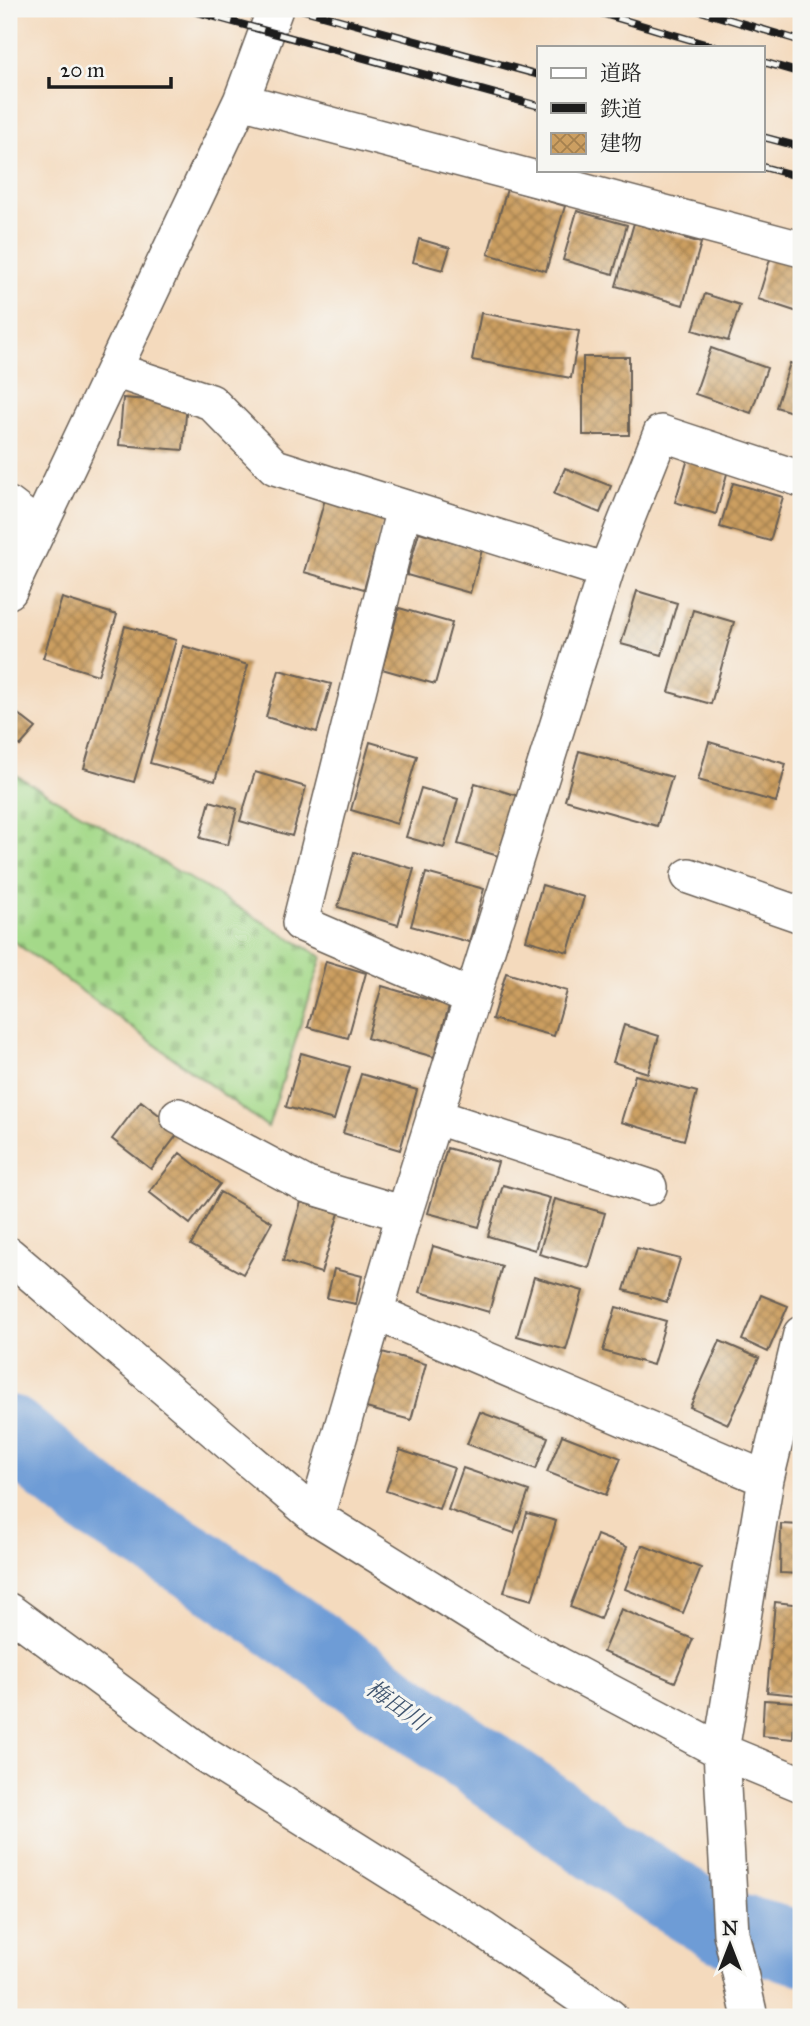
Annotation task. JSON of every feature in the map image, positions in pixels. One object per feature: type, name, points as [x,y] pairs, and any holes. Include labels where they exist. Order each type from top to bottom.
[{"type":"street","points":[[9,591],[241,101],[275,9]]},
{"type":"street","points":[[241,101],[801,249]]},
{"type":"street","points":[[114,370],[211,402],[275,467],[606,571]]},
{"type":"street","points":[[316,1517],[434,1116],[606,571],[660,433],[801,479]]},
{"type":"street","points":[[9,505],[39,528]]},
{"type":"street","points":[[404,508],[300,923],[471,997]]},
{"type":"street","points":[[689,876],[801,915]]},
{"type":"street","points":[[178,1116],[307,1185],[404,1214]]},
{"type":"street","points":[[434,1116],[649,1187]]},
{"type":"street","points":[[9,1255],[316,1517],[523,1646],[722,1752],[801,1784]]},
{"type":"street","points":[[375,1312],[765,1479]]},
{"type":"street","points":[[750,2017],[730,1933],[722,1752],[765,1479],[801,1334]]},
{"type":"street","points":[[9,1611],[205,1755],[482,1928],[610,2017]]},
{"type":"green space","points":[[9,771],[322,957],[268,1127],[9,938]]},
{"type":"building","points":[[507,189],[565,206],[546,271],[488,254]]},
{"type":"building","points":[[577,211],[627,225],[613,274],[563,260]]},
{"type":"building","points":[[634,223],[701,243],[683,305],[616,286]]},
{"type":"building","points":[[419,239],[450,248],[443,270],[413,262]]},
{"type":"building","points":[[771,256],[801,265],[801,313],[758,299]]},
{"type":"building","points":[[705,294],[740,305],[728,341],[693,330]]},
{"type":"building","points":[[481,313],[579,331],[571,378],[472,360]]},
{"type":"building","points":[[711,348],[767,368],[751,413],[695,394]]},
{"type":"building","points":[[583,357],[629,357],[629,435],[583,435]]},
{"type":"building","points":[[790,363],[801,366],[801,415],[776,407]]},
{"type":"building","points":[[123,398],[187,403],[183,450],[119,445]]},
{"type":"building","points":[[688,459],[728,470],[716,514],[675,502]]},
{"type":"building","points":[[565,468],[611,486],[600,513],[554,494]]},
{"type":"building","points":[[733,483],[783,497],[770,541],[720,527]]},
{"type":"building","points":[[327,492],[387,509],[364,589],[304,572]]},
{"type":"building","points":[[419,532],[482,550],[470,593],[407,575]]},
{"type":"building","points":[[637,591],[677,603],[662,655],[621,644]]},
{"type":"building","points":[[62,598],[117,615],[98,675],[43,658]]},
{"type":"building","points":[[399,608],[452,623],[435,684],[382,669]]},
{"type":"building","points":[[693,610],[734,622],[711,704],[669,692]]},
{"type":"building","points":[[125,626],[176,640],[134,782],[84,768]]},
{"type":"building","points":[[183,646],[248,665],[215,781],[150,763]]},
{"type":"building","points":[[279,670],[331,684],[317,732],[266,717]]},
{"type":"building","points":[[18,714],[36,728],[20,746],[9,737],[9,726]]},
{"type":"building","points":[[370,742],[417,756],[397,824],[351,810]]},
{"type":"building","points":[[709,742],[786,764],[776,802],[698,780]]},
{"type":"building","points":[[579,751],[672,777],[657,826],[565,800]]},
{"type":"building","points":[[255,772],[306,787],[292,836],[240,821]]},
{"type":"building","points":[[475,783],[522,797],[505,858],[458,844]]},
{"type":"building","points":[[421,788],[458,799],[444,848],[406,837]]},
{"type":"building","points":[[210,801],[237,809],[228,845],[200,838]]},
{"type":"building","points":[[354,852],[414,869],[398,925],[338,907]]},
{"type":"building","points":[[426,873],[484,889],[469,942],[411,926]]},
{"type":"building","points":[[542,885],[584,897],[568,952],[526,940]]},
{"type":"building","points":[[326,961],[366,973],[348,1038],[308,1027]]},
{"type":"building","points":[[506,973],[567,991],[554,1036],[492,1019]]},
{"type":"building","points":[[382,986],[449,1006],[434,1057],[367,1038]]},
{"type":"building","points":[[624,1025],[659,1036],[648,1073],[613,1062]]},
{"type":"building","points":[[301,1053],[350,1067],[334,1120],[286,1107]]},
{"type":"building","points":[[361,1074],[417,1090],[400,1150],[343,1133]]},
{"type":"building","points":[[635,1075],[697,1092],[684,1140],[621,1122]]},
{"type":"building","points":[[141,1101],[180,1131],[151,1169],[112,1139]]},
{"type":"building","points":[[447,1148],[498,1162],[479,1227],[428,1213]]},
{"type":"building","points":[[180,1153],[220,1184],[190,1224],[149,1192]]},
{"type":"building","points":[[503,1185],[550,1198],[535,1250],[488,1236]]},
{"type":"building","points":[[220,1192],[272,1222],[243,1274],[191,1245]]},
{"type":"building","points":[[555,1199],[605,1213],[589,1268],[539,1254]]},
{"type":"building","points":[[301,1202],[339,1213],[321,1273],[283,1261]]},
{"type":"building","points":[[433,1246],[502,1266],[489,1312],[420,1292]]},
{"type":"building","points":[[637,1248],[680,1259],[667,1302],[624,1290]]},
{"type":"building","points":[[334,1269],[362,1276],[356,1304],[327,1298]]},
{"type":"building","points":[[534,1277],[583,1291],[566,1350],[517,1336]]},
{"type":"building","points":[[761,1295],[788,1306],[768,1352],[742,1340]]},
{"type":"building","points":[[616,1307],[666,1321],[653,1365],[603,1351]]},
{"type":"building","points":[[720,1341],[759,1358],[728,1424],[690,1407]]},
{"type":"building","points":[[382,1352],[426,1364],[411,1420],[366,1408]]},
{"type":"building","points":[[480,1412],[548,1437],[536,1469],[467,1444]]},
{"type":"building","points":[[562,1435],[621,1458],[606,1495],[547,1472]]},
{"type":"building","points":[[400,1450],[454,1468],[439,1509],[386,1491]]},
{"type":"building","points":[[463,1468],[529,1491],[514,1533],[448,1510]]},
{"type":"building","points":[[527,1513],[556,1521],[532,1600],[504,1592]]},
{"type":"building","points":[[781,1524],[801,1525],[801,1574],[780,1573]]},
{"type":"building","points":[[597,1535],[627,1547],[600,1619],[570,1607]]},
{"type":"building","points":[[642,1545],[701,1568],[683,1613],[625,1589]]},
{"type":"building","points":[[775,1602],[801,1605],[797,1695],[767,1692]]},
{"type":"building","points":[[621,1609],[693,1639],[675,1682],[603,1652]]},
{"type":"building","points":[[764,1700],[795,1702],[793,1739],[762,1736]]},
{"type":"waterway","name":"梅田川","points":[[9,1432],[95,1502],[199,1566],[655,1885],[723,1927],[801,1948]]},
{"type":"railway","points":[[186,9],[537,105]]},
{"type":"railway","points":[[300,9],[537,74]]},
{"type":"railway","points":[[587,9],[712,46]]},
{"type":"railway","points":[[694,9],[801,41]]},
{"type":"railway","points":[[764,62],[801,73]]},
{"type":"railway","points":[[764,137],[801,147]]},
{"type":"railway","points":[[764,167],[801,177]]}]
